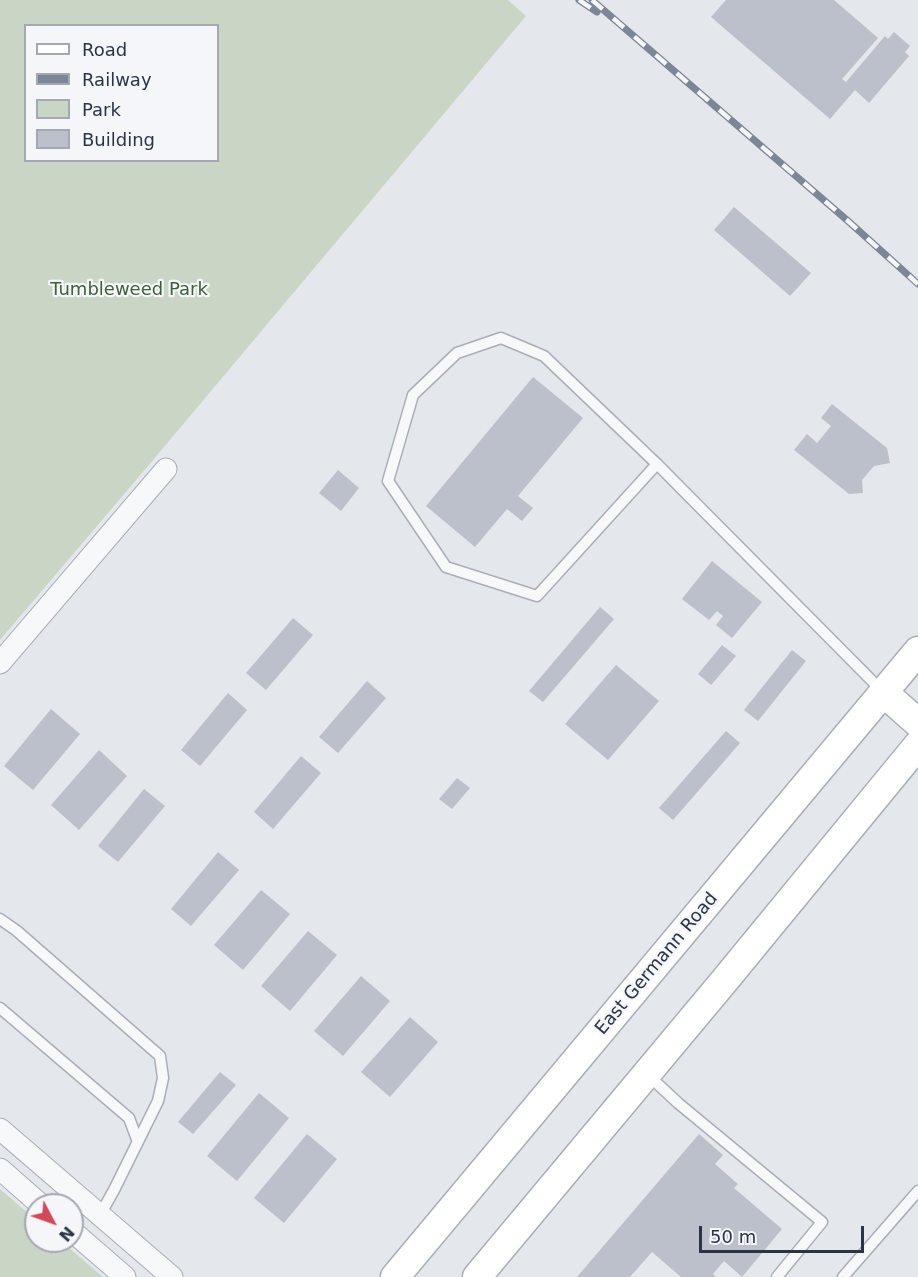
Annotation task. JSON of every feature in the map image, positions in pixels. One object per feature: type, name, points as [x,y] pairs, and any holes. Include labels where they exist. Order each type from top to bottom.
[{"type":"main road","name":"East Germann Road","points":[[395,1277],[918,651]]},
{"type":"main road","points":[[883,692],[918,723]]},
{"type":"main road","points":[[480,1276],[918,745]]},
{"type":"street","points":[[0,663],[166,469]]},
{"type":"street","points":[[0,1130],[172,1277]]},
{"type":"street","points":[[0,1169],[27,1193]]},
{"type":"street","points":[[84,1241],[125,1277]]},
{"type":"lane","points":[[657,464],[537,596],[446,567],[388,481],[413,395],[457,354],[501,338],[544,356],[657,464],[883,692]]},
{"type":"lane","points":[[0,919],[17,931],[160,1056],[163,1078],[158,1101],[100,1215]]},
{"type":"lane","points":[[0,1008],[129,1118],[138,1142]]},
{"type":"lane","points":[[647,1074],[695,1118],[822,1222],[777,1277]]},
{"type":"lane","points":[[843,1277],[918,1191]]},
{"type":"green space","name":"Tumbleweed Park","points":[[0,0],[508,0],[526,16],[0,640]]},
{"type":"green space","points":[[0,1189],[24,1210],[24,1253],[75,1253],[103,1277],[0,1277]]},
{"type":"building","points":[[726,0],[834,0],[878,38],[842,79],[846,82],[885,36],[888,39],[894,32],[910,46],[905,52],[909,56],[869,103],[855,90],[830,119],[711,17]]},
{"type":"building","points":[[734,207],[811,273],[790,296],[714,230]]},
{"type":"building","points":[[533,377],[583,418],[518,496],[533,508],[522,521],[507,509],[475,547],[426,506]]},
{"type":"building","points":[[832,404],[887,448],[890,463],[874,466],[862,480],[863,493],[849,494],[794,450],[807,434],[817,443],[831,426],[821,418]]},
{"type":"building","points":[[338,470],[359,488],[341,511],[319,493]]},
{"type":"building","points":[[712,561],[762,602],[732,638],[716,625],[723,616],[717,611],[709,620],[682,599]]},
{"type":"building","points":[[600,607],[614,619],[543,702],[529,691]]},
{"type":"building","points":[[293,618],[313,635],[266,690],[246,673]]},
{"type":"building","points":[[722,645],[736,656],[711,685],[698,674]]},
{"type":"building","points":[[792,650],[806,661],[758,721],[744,710]]},
{"type":"building","points":[[616,665],[659,701],[608,760],[565,724]]},
{"type":"building","points":[[367,681],[386,698],[338,753],[319,737]]},
{"type":"building","points":[[228,693],[247,710],[200,766],[181,750]]},
{"type":"building","points":[[51,709],[80,734],[33,790],[4,766]]},
{"type":"building","points":[[726,731],[740,743],[673,820],[659,808]]},
{"type":"building","points":[[99,750],[127,776],[79,830],[51,805]]},
{"type":"building","points":[[301,756],[321,773],[273,829],[254,812]]},
{"type":"building","points":[[457,778],[470,788],[452,809],[439,799]]},
{"type":"building","points":[[144,789],[165,806],[118,862],[98,846]]},
{"type":"building","points":[[218,852],[239,870],[191,926],[171,909]]},
{"type":"building","points":[[261,890],[290,914],[243,970],[214,945]]},
{"type":"building","points":[[308,931],[337,955],[290,1011],[261,986]]},
{"type":"building","points":[[361,976],[390,1001],[343,1056],[314,1031]]},
{"type":"building","points":[[410,1017],[438,1042],[390,1097],[361,1072]]},
{"type":"building","points":[[220,1072],[236,1085],[193,1134],[178,1122]]},
{"type":"building","points":[[259,1093],[289,1118],[237,1181],[207,1156]]},
{"type":"building","points":[[307,1134],[337,1159],[284,1223],[254,1198]]},
{"type":"building","points":[[699,1134],[723,1155],[715,1164],[738,1184],[734,1188],[782,1229],[742,1277],[724,1261],[713,1274],[716,1277],[681,1277],[652,1252],[630,1277],[577,1277]]},
{"type":"railway","points":[[579,0],[597,12]]},
{"type":"railway","points":[[592,0],[918,284]]}]
